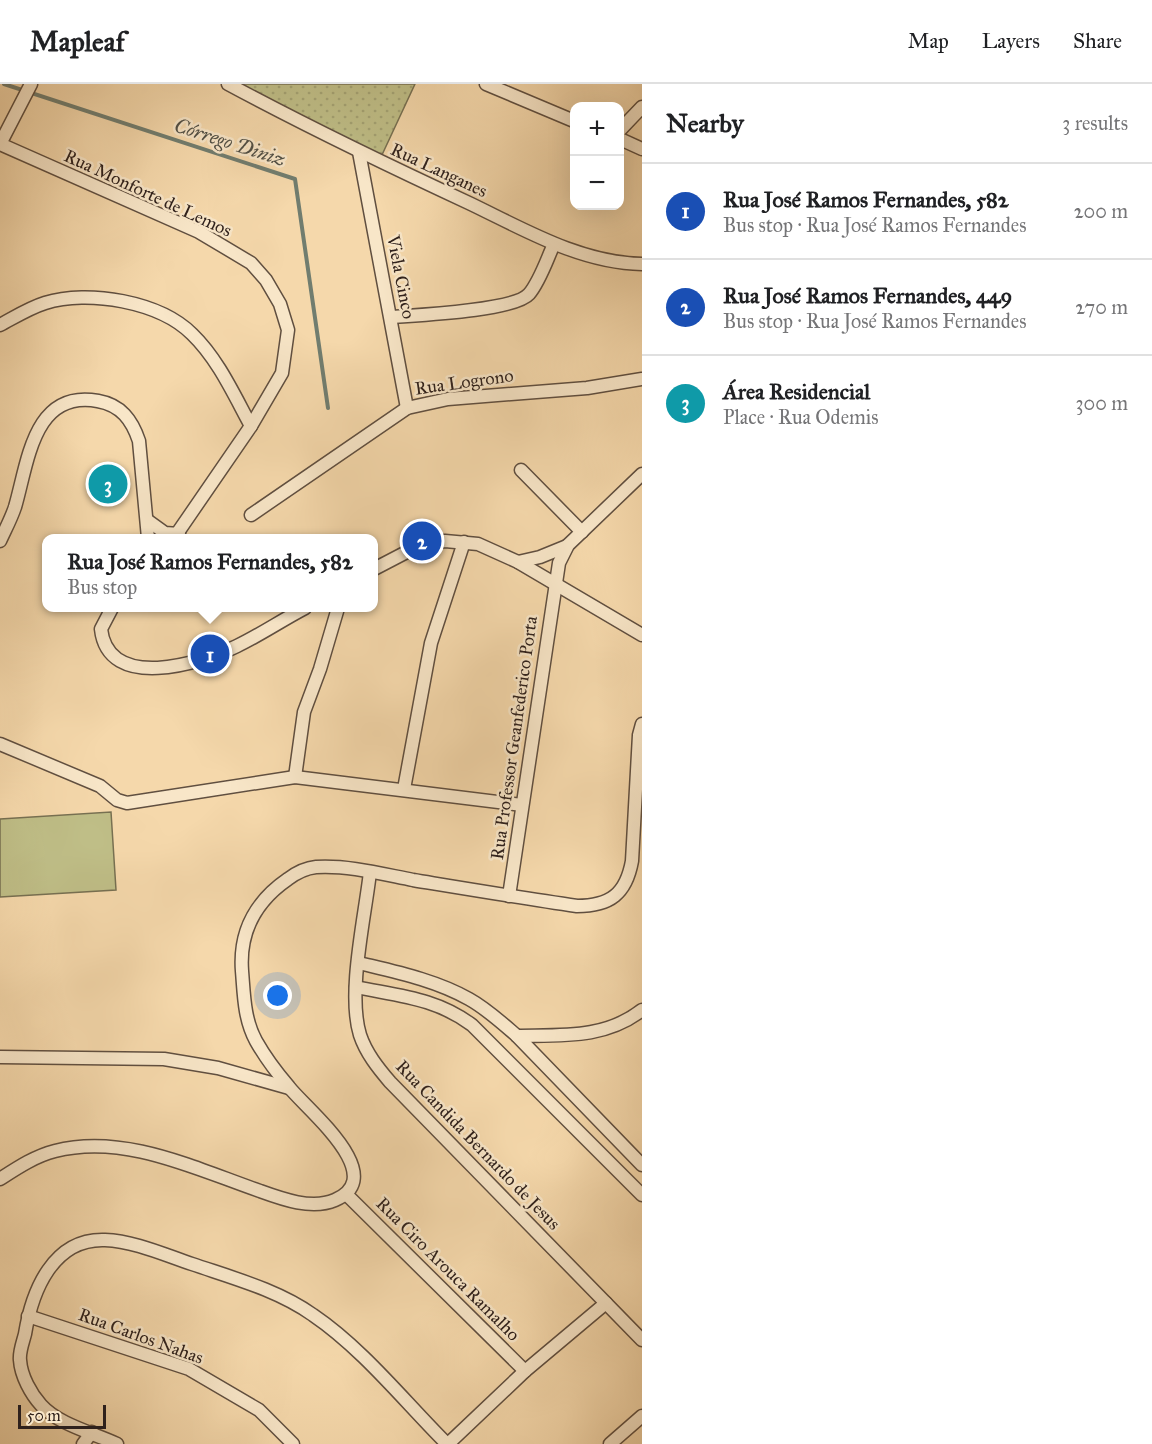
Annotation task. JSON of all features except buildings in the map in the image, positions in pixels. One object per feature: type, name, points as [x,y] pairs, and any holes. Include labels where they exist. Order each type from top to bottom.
[{"type":"street","points":[[0,144],[31,84]]},
{"type":"street","name":"Rua Langanes","points":[[228,84],[359,152],[554,244],[589,257],[642,264]]},
{"type":"street","points":[[486,84],[509,88],[570,119]]},
{"type":"street","points":[[624,126],[642,107]]},
{"type":"street","points":[[624,141],[642,149]]},
{"type":"street","name":"Rua Monforte de Lemos","points":[[0,144],[199,232],[251,263],[266,280],[280,304],[288,330],[287,352],[282,373],[251,426],[178,534]]},
{"type":"street","name":"Viela Cinco","points":[[359,152],[407,408]]},
{"type":"street","points":[[391,317],[502,306],[520,300],[533,288],[554,244]]},
{"type":"street","points":[[0,325],[27,310],[66,299],[104,299],[140,304],[191,332],[212,356],[251,426]]},
{"type":"street","name":"Rua Logrono","points":[[251,515],[407,408],[448,399],[587,388],[642,379]]},
{"type":"street","points":[[0,541],[14,510],[39,426],[49,414],[63,405],[78,401],[97,401],[112,405],[126,414],[134,426],[139,441],[148,534]]},
{"type":"street","points":[[521,470],[582,532]]},
{"type":"street","points":[[518,562],[540,557],[568,545],[642,474]]},
{"type":"street","points":[[147,520],[169,534]]},
{"type":"street","points":[[404,789],[431,643],[464,542]]},
{"type":"street","points":[[378,567],[422,544],[464,542],[491,548],[642,635]]},
{"type":"street","name":"Rua Professor Geanfederico Porta","points":[[509,896],[554,584],[559,563],[568,545]]},
{"type":"street","points":[[109,612],[100,629],[106,648],[115,659],[127,666],[145,668],[202,660],[237,646],[298,612]]},
{"type":"street","points":[[295,777],[304,711],[320,669],[337,612]]},
{"type":"street","points":[[0,1179],[33,1159],[55,1151],[81,1147],[112,1147],[136,1150],[295,1202],[321,1204],[346,1194],[354,1171],[351,1158],[343,1145],[289,1088],[267,1059],[249,1027],[241,954],[248,922],[273,891],[304,870],[334,868],[370,872],[576,906],[595,906],[613,897],[629,876],[632,861],[639,735],[642,724]]},
{"type":"street","points":[[0,744],[100,786],[117,800],[127,803],[295,777],[522,805]]},
{"type":"street","name":"Rua Candida Bernardo de Jesus","points":[[370,872],[355,1009],[360,1035],[370,1058],[390,1082],[642,1340]]},
{"type":"street","points":[[359,963],[447,989],[470,1000],[517,1036],[642,1165]]},
{"type":"street","points":[[356,987],[429,1002],[453,1011],[472,1025],[642,1195]]},
{"type":"street","points":[[517,1036],[598,1032],[616,1026],[642,1010]]},
{"type":"street","points":[[0,1057],[164,1059],[218,1068],[289,1088]]},
{"type":"street","name":"Rua Ciro Arouca Ramalho","points":[[346,1194],[525,1371]]},
{"type":"street","points":[[117,1444],[60,1419],[42,1406],[32,1391],[20,1359],[28,1316],[44,1276],[55,1260],[68,1250],[86,1242],[105,1240],[138,1246],[258,1287],[312,1314],[355,1350],[447,1444],[525,1371],[606,1303]]},
{"type":"street","name":"Rua Carlos Nahas","points":[[28,1316],[189,1369],[259,1410],[293,1444]]},
{"type":"street","points":[[610,1444],[642,1416]]},
{"type":"street","points":[[83,1444],[92,1432]]},
{"type":"shaded area","points":[[235,84],[415,84],[381,157]]},
{"type":"shaded area","points":[[111,812],[116,890],[0,897],[0,819]]},
{"type":"waterway","name":"Córrego Diniz","points":[[4,84],[295,179],[328,408]]},
{"type":"place","name":"Área Residencial","points":[[108,484]]},
{"type":"place","name":"Rua José Ramos Fernandes, 449","points":[[422,541]]},
{"type":"place","name":"Rua José Ramos Fernandes, 582","points":[[210,654]]}]
